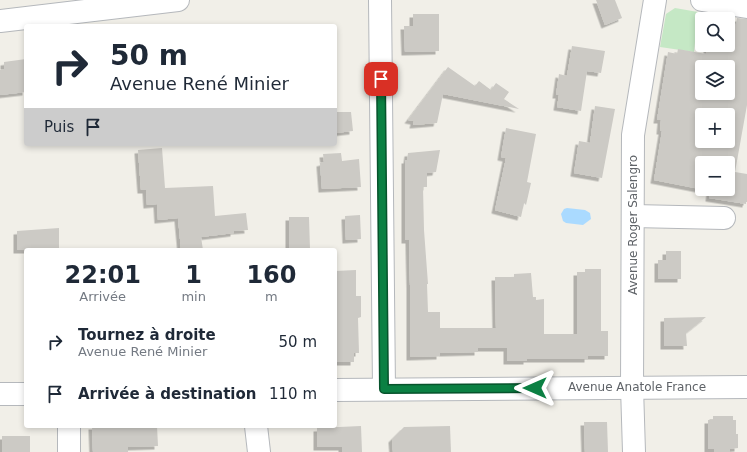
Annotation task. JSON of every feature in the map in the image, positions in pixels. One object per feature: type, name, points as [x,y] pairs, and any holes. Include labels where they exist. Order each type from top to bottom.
[{"type":"street","points":[[0,21],[178,0]]},
{"type":"street","points":[[380,0],[384,389]]},
{"type":"street","name":"Avenue Roger Salengro","points":[[634,452],[632,387],[633,135],[655,0]]},
{"type":"street","points":[[702,0],[747,7]]},
{"type":"street","points":[[633,216],[724,218]]},
{"type":"street","name":"Avenue Anatole France","points":[[337,390],[747,387]]},
{"type":"street","points":[[0,394],[24,394]]},
{"type":"street","points":[[69,428],[69,452]]},
{"type":"street","points":[[256,428],[259,452]]},
{"type":"green space","points":[[675,8],[698,12],[695,12],[694,52],[660,47],[666,14]]},
{"type":"water","points":[[564,209],[585,210],[590,213],[591,219],[583,225],[566,223],[563,221],[561,214]]},
{"type":"building","points":[[596,0],[615,0],[622,18],[605,25]]},
{"type":"building","points":[[413,14],[439,14],[439,51],[405,52],[404,26],[413,26]]},
{"type":"building","points":[[737,18],[747,19],[747,105],[735,172],[735,156],[695,156],[695,188],[654,180],[662,131],[660,131],[661,120],[657,120],[668,52],[677,54],[678,49],[706,54],[706,52],[735,52],[735,29]]},
{"type":"building","points":[[572,46],[605,51],[601,73],[587,71],[581,111],[557,107],[559,95],[556,95],[559,74],[567,76]]},
{"type":"building","points":[[24,59],[24,92],[0,95],[0,70],[4,69],[4,62]]},
{"type":"building","points":[[448,67],[475,86],[479,81],[491,90],[496,83],[509,92],[504,99],[519,109],[443,94],[437,123],[413,125],[414,121],[408,120]]},
{"type":"building","points":[[595,106],[615,109],[602,178],[574,173],[579,141],[590,143]]},
{"type":"building","points":[[337,112],[351,112],[353,131],[337,133]]},
{"type":"building","points":[[506,128],[536,134],[527,182],[531,183],[526,205],[524,203],[521,217],[495,210],[506,158],[501,157]]},
{"type":"building","points":[[162,148],[165,188],[213,186],[215,216],[246,213],[248,230],[201,237],[203,248],[181,248],[178,218],[158,220],[157,204],[147,205],[146,190],[141,190],[138,150]]},
{"type":"building","points":[[440,150],[436,172],[427,173],[427,187],[423,187],[428,312],[440,312],[440,328],[496,328],[495,277],[514,277],[514,274],[531,273],[533,297],[536,297],[536,300],[544,299],[544,334],[577,334],[577,272],[585,272],[585,269],[601,269],[601,331],[608,331],[608,356],[588,356],[588,359],[527,359],[527,361],[507,361],[507,348],[478,348],[478,352],[440,353],[440,356],[410,357],[409,240],[405,240],[405,160],[407,160],[408,153]]},
{"type":"building","points":[[341,153],[342,161],[359,159],[361,187],[322,189],[320,163],[324,162],[323,154]]},
{"type":"building","points":[[735,172],[747,174],[746,204],[709,198],[709,196],[735,196]]},
{"type":"building","points":[[360,215],[361,239],[346,240],[345,216]]},
{"type":"building","points":[[289,217],[309,217],[310,248],[289,248]]},
{"type":"building","points":[[59,228],[59,248],[24,248],[24,250],[17,250],[17,231]]},
{"type":"building","points":[[666,251],[681,251],[681,279],[658,279],[658,260],[666,260]]},
{"type":"building","points":[[356,270],[356,296],[361,296],[361,317],[358,318],[359,353],[354,353],[354,362],[337,362],[337,271]]},
{"type":"building","points":[[706,317],[686,333],[687,346],[664,346],[664,318]]},
{"type":"building","points":[[713,416],[733,416],[733,420],[736,420],[738,448],[730,449],[730,452],[714,452],[714,449],[708,449],[708,420],[713,420]]},
{"type":"building","points":[[584,422],[607,422],[608,452],[585,452]]},
{"type":"building","points":[[361,426],[362,452],[342,452],[342,447],[317,447],[317,428]]},
{"type":"building","points":[[450,426],[451,452],[393,452],[392,439],[404,427]]},
{"type":"building","points":[[92,428],[157,428],[158,446],[128,447],[128,452],[93,452]]},
{"type":"building","points":[[2,436],[30,436],[30,452],[2,452]]},
{"type":"route","points":[[381,79],[385,364],[384,389],[535,388]]}]
